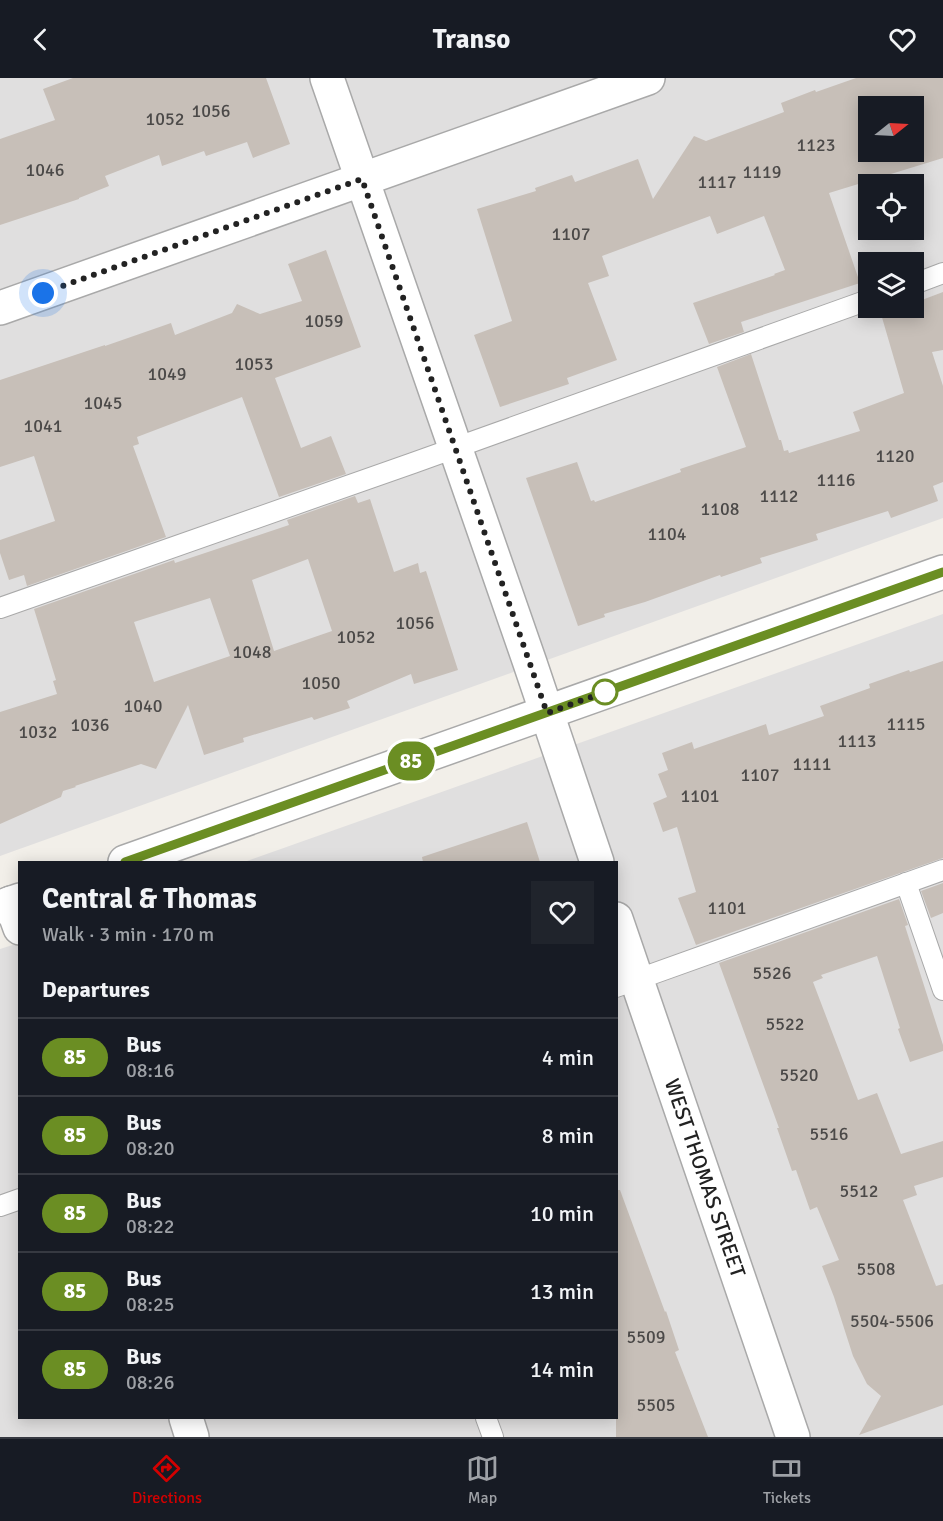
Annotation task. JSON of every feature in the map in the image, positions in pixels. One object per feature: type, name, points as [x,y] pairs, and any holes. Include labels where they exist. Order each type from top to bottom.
[{"type":"street","points":[[327,78],[597,861]]},
{"type":"street","points":[[0,308],[648,78]]},
{"type":"street","points":[[128,861],[943,572]]},
{"type":"street","name":"WEST THOMAS STREET","points":[[618,931],[627,983],[793,1437]]},
{"type":"street","points":[[186,1419],[192,1437]]},
{"type":"lane","points":[[924,280],[943,273]]},
{"type":"lane","points":[[0,608],[858,304]]},
{"type":"lane","points":[[627,983],[943,870]]},
{"type":"lane","points":[[906,884],[943,990]]},
{"type":"lane","points":[[0,1206],[18,1200]]},
{"type":"lane","points":[[486,1419],[493,1437]]},
{"type":"shaded area","points":[[0,78],[943,78],[943,518],[0,856]]},
{"type":"shaded area","points":[[943,614],[943,1437],[0,1437],[0,949],[18,943],[18,1419],[618,1419],[618,861],[247,861]]},
{"type":"building","points":[[73,78],[266,78],[290,144],[253,158],[247,142],[206,156],[204,151],[162,166],[159,155],[105,176],[109,186],[79,199],[0,225],[0,139],[55,120],[43,89]]},
{"type":"building","points":[[856,78],[943,78],[943,158],[891,174],[858,174],[858,184],[829,193],[858,277],[858,284],[741,322],[744,332],[709,344],[693,303],[785,270],[764,216],[717,234],[710,216],[602,256],[609,276],[588,283],[617,360],[567,378],[569,384],[500,407],[474,335],[512,321],[477,209],[536,191],[535,188],[572,175],[575,182],[638,159],[653,199],[694,136],[706,141],[784,112],[781,103],[815,90],[816,92]]},
{"type":"building","points":[[326,250],[361,347],[275,378],[301,448],[331,436],[346,474],[279,497],[242,397],[137,437],[139,444],[133,446],[166,537],[27,586],[24,575],[9,580],[0,553],[0,540],[55,521],[34,456],[0,467],[0,380],[171,323],[175,335],[232,313],[237,304],[260,314],[302,301],[288,264]]},
{"type":"building","points":[[943,292],[943,350],[932,352],[943,386],[943,482],[933,486],[938,501],[891,518],[888,511],[816,534],[818,540],[760,558],[762,563],[604,614],[605,617],[578,626],[526,478],[577,462],[591,501],[595,502],[681,472],[680,469],[746,447],[717,367],[751,354],[784,451],[788,450],[789,453],[860,431],[853,412],[904,393],[882,318],[924,318],[924,299]]},
{"type":"building","points":[[355,496],[358,503],[370,499],[394,572],[418,563],[420,573],[426,571],[458,670],[414,684],[411,674],[347,701],[350,708],[314,720],[312,717],[243,738],[244,742],[204,755],[188,705],[156,769],[141,764],[75,786],[63,791],[61,797],[0,824],[0,712],[57,694],[53,681],[56,680],[34,609],[174,560],[175,563],[289,525],[287,520]],"holes":[[[308,559],[332,631],[274,651],[252,580]],[[210,598],[230,656],[154,682],[134,622]]]},
{"type":"building","points":[[943,661],[943,858],[696,945],[678,898],[696,892],[677,827],[663,832],[653,803],[667,797],[658,774],[668,770],[662,753],[692,742],[694,749],[766,724],[769,735],[824,716],[820,706],[870,688],[869,684]]},
{"type":"building","points":[[527,822],[540,861],[423,861],[422,857]]},
{"type":"building","points":[[943,883],[943,913],[931,918],[921,891]]},
{"type":"building","points":[[899,899],[943,1051],[910,1062],[877,956],[821,975],[823,978],[813,982],[858,1100],[877,1093],[901,1154],[943,1141],[943,1177],[914,1186],[917,1195],[903,1200],[936,1286],[943,1284],[943,1405],[859,1435],[881,1396],[867,1384],[853,1356],[822,1266],[839,1260],[817,1207],[810,1210],[796,1170],[792,1171],[777,1128],[779,1128],[719,963]]},
{"type":"building","points":[[618,1190],[620,1190],[666,1311],[679,1350],[675,1352],[708,1437],[616,1437],[616,1419],[618,1419]]},
{"type":"bus line","name":"85","points":[[128,861],[943,572]]},
{"type":"route","points":[[43,293],[362,179],[547,713],[605,692]]}]
